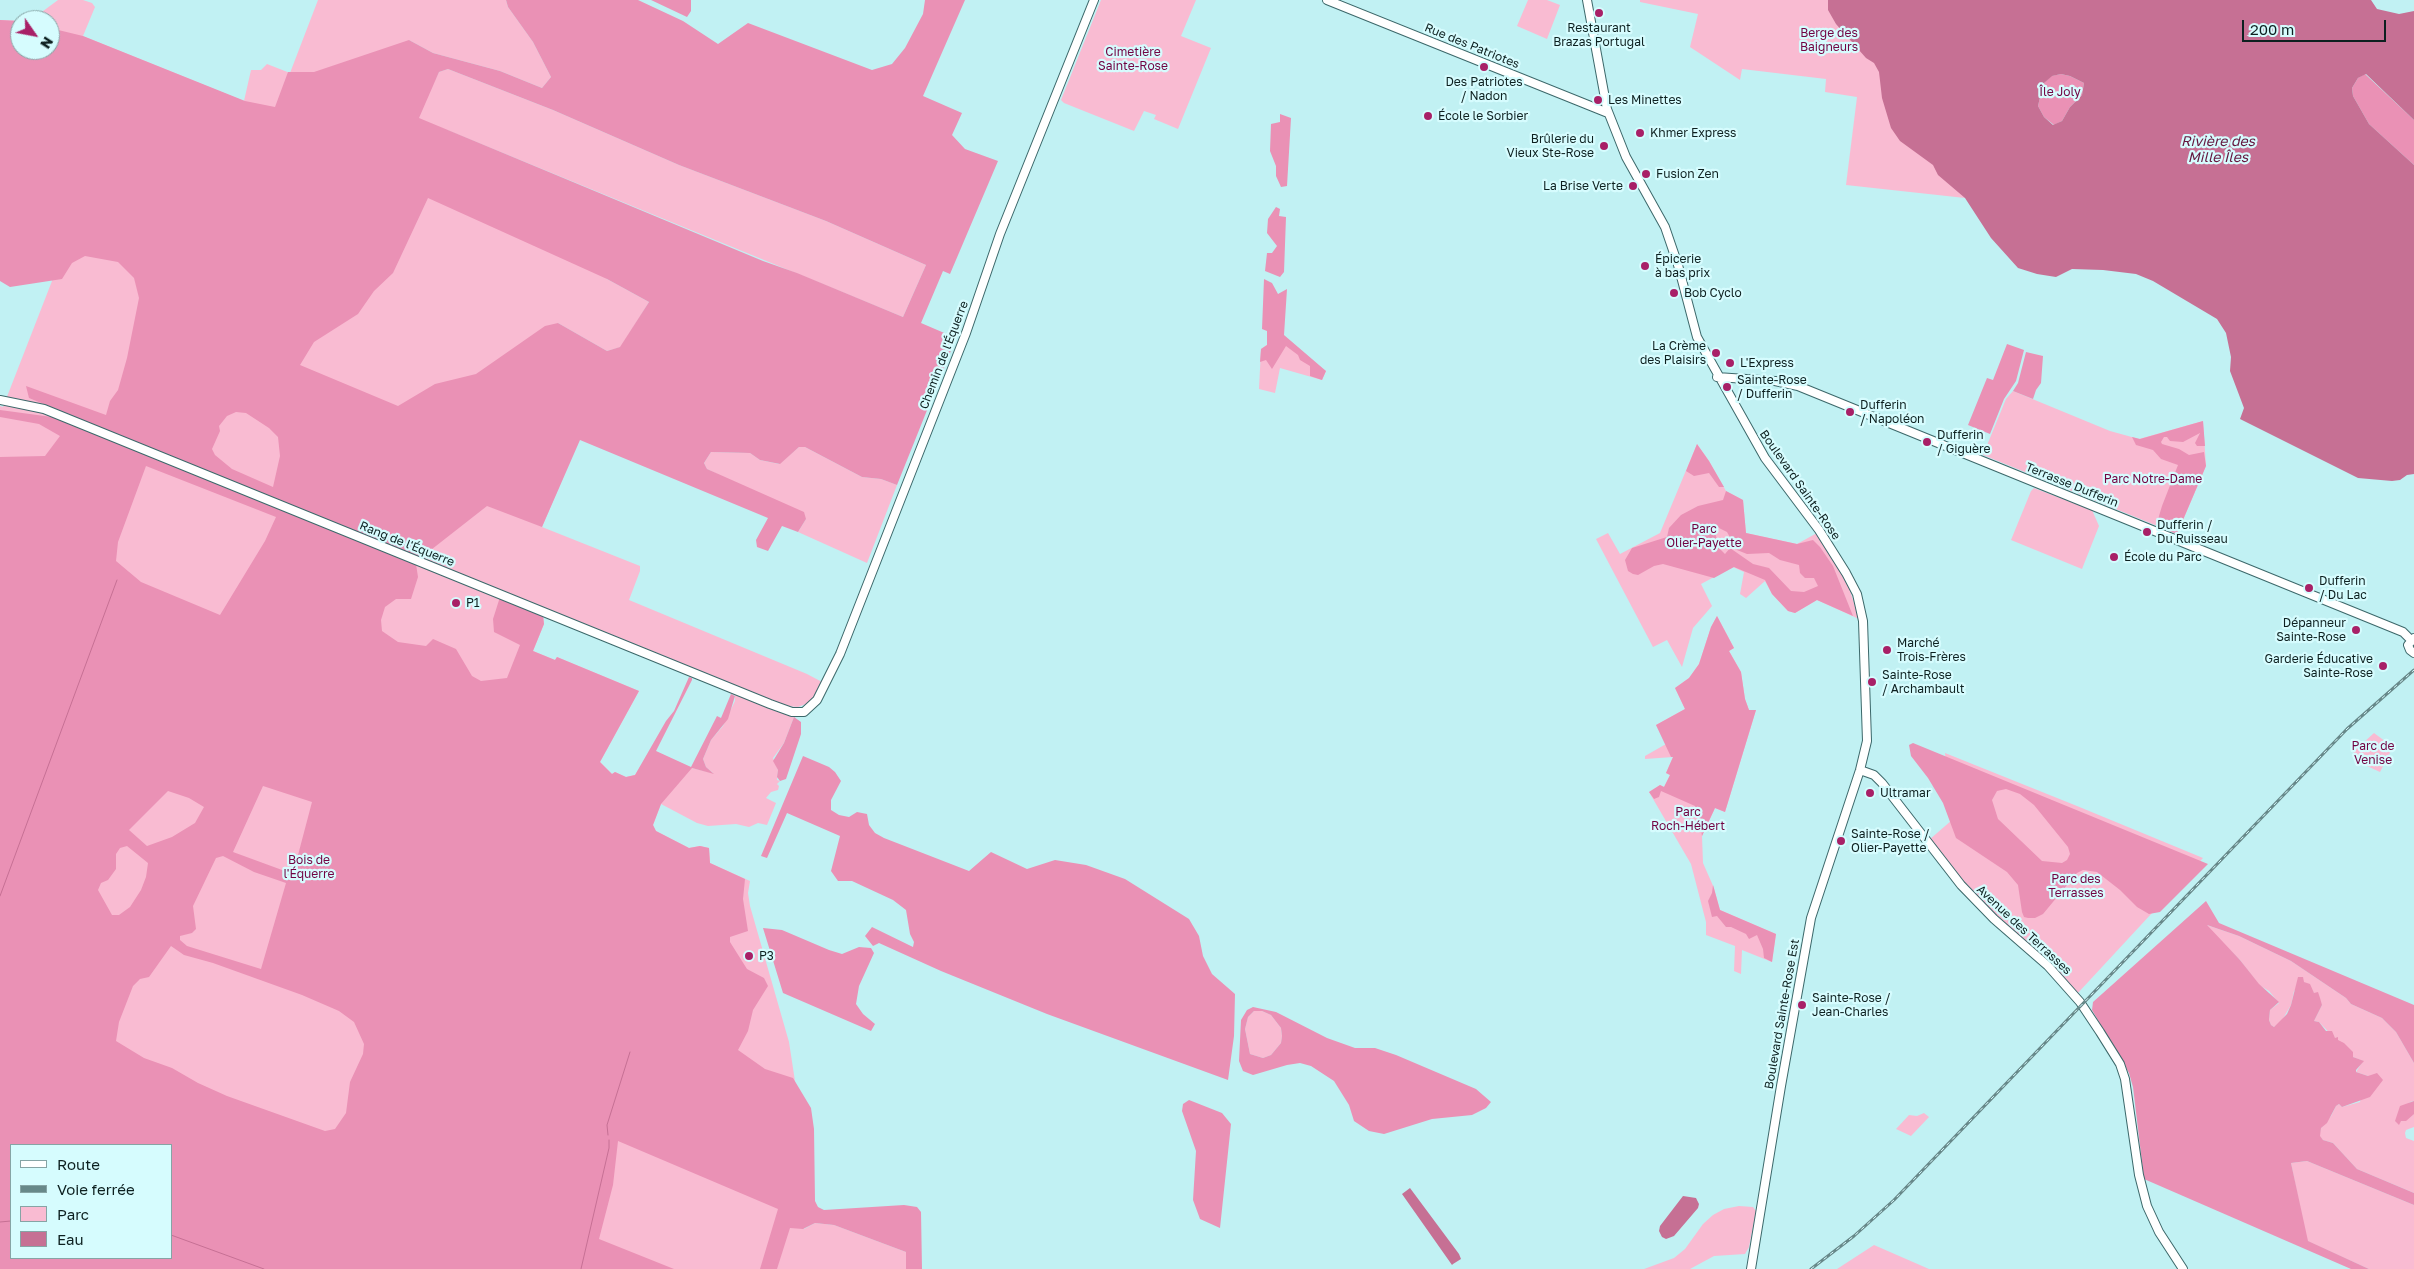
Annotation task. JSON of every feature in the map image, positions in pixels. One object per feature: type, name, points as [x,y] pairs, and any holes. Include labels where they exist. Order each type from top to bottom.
[{"type":"street","name":"Chemin de l'Équerre","points":[[804,712],[812,707],[819,697],[840,654],[888,528],[966,334],[1001,231],[1094,0]]},
{"type":"street","name":"Rue des Patriotes","points":[[1327,0],[1608,113]]},
{"type":"street","name":"Boulevard Sainte-Rose","points":[[1587,0],[1608,113],[1626,157],[1663,222],[1677,262],[1692,324],[1717,377],[1764,458],[1826,540],[1857,594],[1864,629],[1868,727],[1860,770]]},
{"type":"street","name":"Terrasse Dufferin","points":[[1717,377],[1781,382],[1802,387],[2403,632],[2412,639],[2408,646],[2414,652]]},
{"type":"street","name":"Rang de l'Équerre","points":[[0,400],[44,409],[776,706],[792,712],[804,712]]},
{"type":"street","name":"Boulevard Sainte-Rose Est","points":[[1751,1269],[1778,1100],[1811,918],[1860,770]]},
{"type":"street","name":"Avenue des Terrasses","points":[[1860,770],[1874,776],[1882,783],[1961,885],[1994,919],[2056,974],[2083,1006],[2100,1032],[2119,1062],[2126,1079],[2138,1175],[2145,1202],[2154,1223],[2183,1269]]},
{"type":"green space","name":"Bois de l'Équerre","points":[[58,0],[83,0],[92,3],[95,7],[83,36],[244,101],[251,70],[261,70],[267,64],[290,73],[318,0],[506,0],[508,7],[533,42],[551,77],[542,88],[500,71],[433,53],[409,40],[430,90],[439,72],[448,69],[553,110],[679,165],[826,221],[926,265],[903,317],[447,130],[607,279],[649,302],[621,347],[607,351],[558,323],[579,440],[542,527],[640,566],[640,571],[629,600],[807,674],[824,683],[811,702],[798,707],[785,706],[423,560],[543,615],[544,624],[533,651],[555,660],[557,657],[639,691],[600,762],[612,774],[615,772],[626,777],[635,775],[651,749],[692,768],[713,773],[706,767],[703,759],[711,740],[723,726],[735,701],[735,695],[731,694],[733,691],[794,717],[784,743],[773,758],[778,770],[777,780],[780,781],[777,784],[779,786],[778,790],[771,792],[766,798],[776,803],[767,825],[758,823],[749,827],[736,824],[708,826],[697,823],[661,804],[653,825],[656,831],[689,848],[700,846],[709,848],[710,863],[750,881],[748,893],[750,906],[789,1042],[802,1127],[804,1229],[815,1223],[834,1225],[906,1252],[906,1269],[0,1269],[0,406],[3,407],[52,281],[0,20],[10,20],[10,60],[60,60],[60,10],[44,10]]},
{"type":"green space","points":[[506,0],[638,0],[683,21],[718,44],[748,23],[872,70],[892,64],[905,48],[923,14],[925,0],[965,0],[923,96],[962,113],[952,135],[965,149],[998,161],[950,274],[943,271],[921,323],[956,338],[897,485],[881,479],[862,477],[805,447],[799,447],[780,464],[760,460],[750,453],[711,452],[704,463],[707,469],[804,512],[806,519],[798,532],[782,526],[768,551],[757,547],[756,540],[768,518],[580,440],[542,527],[487,506],[427,553],[423,560],[29,398],[26,386],[106,415],[110,401],[118,390],[127,358],[139,298],[134,278],[118,262],[85,256],[72,263],[62,279],[10,287],[0,281],[0,20],[10,20],[10,60],[60,60],[60,30],[83,36],[245,101],[275,107],[288,72],[314,72],[409,40],[433,53],[500,71],[542,88],[551,77],[533,42],[508,7]],"holes":[[[448,69],[553,110],[679,165],[826,221],[926,265],[903,317],[419,118],[439,72]],[[428,198],[607,279],[649,302],[620,347],[607,351],[558,323],[545,326],[476,374],[435,384],[398,406],[300,365],[314,342],[358,314],[374,291],[393,273]],[[236,412],[246,413],[269,428],[278,437],[280,456],[273,487],[232,469],[215,455],[212,449],[220,431],[219,426],[227,416]]]},
{"type":"green space","points":[[651,0],[691,0],[691,11],[687,17]]},
{"type":"green space","name":"Cimetière Sainte-Rose","points":[[1101,0],[1196,0],[1181,36],[1211,48],[1178,129],[1154,119],[1156,115],[1144,111],[1134,131],[1064,103],[1061,100]]},
{"type":"green space","points":[[1528,0],[1547,0],[1560,5],[1547,39],[1517,26]]},
{"type":"green space","name":"Berge des Baigneurs","points":[[1640,0],[1853,0],[1965,198],[1846,185],[1857,97],[1825,92],[1826,79],[1742,69],[1740,80],[1690,47],[1698,14],[1640,2]]},
{"type":"green space","name":"Île Joly","points":[[2061,74],[2084,83],[2082,95],[2070,107],[2062,121],[2054,125],[2044,117],[2038,106],[2043,84],[2051,76]]},
{"type":"green space","points":[[2365,74],[2414,120],[2414,165],[2369,124],[2353,96],[2352,88],[2358,78]]},
{"type":"green space","points":[[1280,114],[1291,118],[1287,186],[1281,187],[1276,176],[1276,166],[1270,151],[1271,124],[1280,122]]},
{"type":"green space","points":[[1276,207],[1280,209],[1279,216],[1286,217],[1284,272],[1280,277],[1265,271],[1267,253],[1272,253],[1277,246],[1267,233],[1268,219]]},
{"type":"green space","points":[[1264,279],[1272,283],[1278,294],[1287,289],[1284,335],[1326,371],[1322,380],[1310,376],[1310,366],[1300,360],[1298,355],[1286,346],[1272,369],[1266,360],[1260,362],[1261,349],[1267,345],[1267,331],[1262,329]]},
{"type":"green space","points":[[1277,338],[1326,371],[1322,380],[1280,368],[1275,393],[1259,389],[1261,349]]},
{"type":"green space","points":[[2007,344],[2024,350],[2016,381],[2004,399],[1990,434],[1968,425],[1987,378],[1993,380]]},
{"type":"green space","points":[[2026,352],[2043,356],[2041,383],[2033,399],[2013,391],[2018,383]]},
{"type":"green space","name":"Parc Notre-Dame","points":[[2013,391],[2110,431],[2139,439],[2203,421],[2206,466],[2177,534],[1983,455],[2006,399]]},
{"type":"green space","points":[[0,410],[52,417],[69,423],[416,564],[418,577],[411,599],[396,599],[385,607],[381,620],[382,631],[398,642],[426,646],[433,639],[456,649],[472,676],[481,681],[507,678],[520,645],[494,632],[493,619],[500,597],[543,615],[544,624],[533,651],[555,660],[557,657],[639,691],[600,762],[612,774],[615,772],[626,777],[635,775],[666,721],[674,711],[689,677],[692,680],[656,751],[691,767],[717,716],[721,718],[731,694],[735,696],[728,719],[711,740],[703,759],[706,767],[714,774],[692,768],[661,804],[653,825],[656,831],[689,848],[700,846],[709,848],[710,863],[745,879],[743,899],[748,931],[730,937],[730,942],[747,969],[764,978],[768,986],[753,1010],[748,1031],[738,1050],[765,1069],[793,1078],[811,1108],[814,1129],[815,1201],[818,1207],[824,1210],[904,1205],[917,1207],[921,1212],[922,1269],[906,1269],[906,1252],[834,1225],[815,1223],[803,1229],[790,1228],[777,1269],[760,1269],[778,1209],[618,1141],[613,1185],[599,1239],[674,1269],[0,1269],[0,457],[45,456],[60,436],[39,424],[0,417]],"holes":[[[146,466],[276,517],[265,541],[220,615],[141,582],[116,561],[118,542]],[[263,786],[312,802],[293,874],[233,852]],[[168,791],[189,798],[204,807],[195,823],[172,837],[147,846],[129,830]],[[127,846],[148,863],[146,877],[141,890],[130,907],[119,915],[112,915],[98,890],[101,883],[108,880],[116,869],[116,854],[120,848]],[[223,856],[254,872],[286,883],[261,969],[187,946],[180,940],[180,936],[192,933],[196,929],[193,906],[216,858]],[[171,946],[184,955],[213,963],[302,995],[339,1011],[354,1022],[364,1044],[363,1054],[350,1082],[346,1113],[335,1129],[325,1131],[227,1096],[198,1083],[172,1068],[144,1058],[116,1041],[119,1022],[133,986],[140,979],[149,977]]]},
{"type":"green space","points":[[2203,421],[2205,446],[2197,446],[2195,443],[2200,433],[2183,442],[2170,441],[2167,437],[2164,437],[2161,442],[2189,455],[2204,452],[2206,466],[2177,534],[2156,526],[2178,465],[2161,459],[2153,450],[2136,445],[2132,437],[2140,439]]},
{"type":"green space","name":"Parc Olier-Payette","points":[[1697,444],[1726,491],[1743,500],[1746,533],[1797,544],[1817,533],[1848,584],[1859,619],[1817,600],[1795,613],[1788,611],[1772,594],[1765,581],[1746,598],[1740,594],[1744,572],[1733,567],[1701,584],[1712,606],[1693,628],[1682,667],[1667,640],[1653,647],[1596,539],[1608,533],[1620,554],[1660,533]]},
{"type":"green space","points":[[1697,444],[1724,487],[1719,487],[1709,473],[1694,476],[1686,471]]},
{"type":"green space","points":[[799,447],[805,447],[862,477],[881,479],[897,485],[867,563],[798,532],[806,519],[707,469],[704,463],[711,452],[750,453],[760,460],[779,464]]},
{"type":"green space","name":"Parc Notre-Dame","points":[[2034,488],[2092,510],[2099,526],[2082,569],[2011,540],[2031,491]]},
{"type":"green space","points":[[1726,491],[1743,500],[1746,533],[1797,544],[1813,540],[1833,566],[1853,616],[1817,600],[1795,613],[1788,611],[1772,594],[1765,580],[1734,567],[1714,578],[1663,564],[1654,566],[1638,575],[1628,571],[1625,560],[1632,548],[1667,537],[1669,528],[1681,515],[1698,506],[1723,500]],"holes":[[[1711,524],[1727,532],[1737,550],[1747,554],[1769,553],[1780,560],[1799,565],[1800,573],[1805,578],[1814,578],[1818,586],[1804,592],[1791,591],[1769,568],[1753,564],[1730,548],[1725,554],[1720,549],[1715,533],[1709,529]]]},
{"type":"green space","name":"Parc Roch-Hébert","points":[[1717,616],[1734,648],[1729,651],[1741,672],[1745,699],[1749,710],[1756,710],[1725,812],[1715,808],[1702,836],[1703,863],[1714,888],[1720,910],[1776,934],[1772,962],[1742,950],[1741,974],[1734,971],[1735,946],[1706,935],[1706,922],[1691,864],[1649,792],[1660,785],[1664,787],[1670,775],[1666,773],[1673,757],[1645,759],[1645,756],[1666,744],[1656,725],[1685,709],[1675,688],[1689,678],[1699,664],[1711,627]]},
{"type":"green space","points":[[1717,616],[1734,648],[1729,651],[1741,672],[1745,699],[1749,710],[1756,710],[1725,812],[1715,808],[1702,836],[1698,811],[1695,806],[1661,791],[1659,797],[1654,799],[1649,792],[1660,785],[1664,787],[1670,775],[1666,773],[1673,757],[1671,757],[1656,725],[1685,709],[1675,688],[1689,678],[1699,664],[1711,627]]},
{"type":"green space","points":[[794,717],[801,722],[801,734],[786,779],[780,781],[777,777],[778,770],[773,761],[784,743]]},
{"type":"green space","name":"Parc de Venise","points":[[2374,733],[2393,747],[2380,772],[2367,766],[2353,752]]},
{"type":"green space","points":[[1913,743],[2208,864],[2160,912],[2149,914],[2137,907],[2120,890],[2097,872],[2083,870],[2077,873],[2043,914],[2035,918],[2024,917],[2018,885],[2007,872],[1956,838],[1943,803],[1928,778],[1911,756],[1909,745]],"holes":[[[2006,789],[2020,794],[2034,805],[2068,847],[2070,854],[2067,860],[2062,863],[2042,861],[1998,819],[1992,800],[1997,791]]]},
{"type":"green space","name":"Parc des Terrasses","points":[[1945,753],[2203,858],[2077,994],[2035,949],[1982,903],[1929,840],[1952,820]]},
{"type":"green space","points":[[803,756],[829,767],[841,781],[831,800],[831,810],[839,815],[849,817],[857,812],[867,814],[869,825],[875,833],[884,838],[969,871],[991,852],[1027,869],[1055,860],[1086,865],[1125,879],[1189,919],[1199,936],[1203,956],[1212,974],[1235,994],[1234,1036],[1228,1080],[1047,1014],[941,971],[879,943],[873,946],[865,936],[872,927],[913,947],[914,942],[910,934],[906,910],[893,900],[852,881],[838,881],[831,871],[840,836],[787,813],[767,858],[761,856]]},
{"type":"green space","points":[[1713,885],[1720,910],[1776,934],[1772,962],[1764,958],[1763,949],[1757,935],[1749,939],[1746,934],[1731,927],[1726,927],[1717,916],[1712,917],[1708,901]]},
{"type":"green space","points":[[2206,901],[2219,923],[2414,1005],[2414,1063],[2396,1032],[2382,1018],[2351,1004],[2346,998],[2291,961],[2239,936],[2207,925],[2240,960],[2259,984],[2279,1002],[2270,1010],[2269,1020],[2271,1025],[2274,1027],[2287,1014],[2298,977],[2303,977],[2304,982],[2310,984],[2314,993],[2318,992],[2322,1005],[2314,1021],[2319,1022],[2326,1031],[2332,1031],[2335,1038],[2338,1037],[2338,1040],[2353,1052],[2353,1057],[2364,1061],[2356,1072],[2368,1076],[2377,1073],[2383,1080],[2370,1097],[2342,1107],[2339,1104],[2336,1106],[2327,1123],[2321,1128],[2320,1136],[2323,1140],[2333,1143],[2357,1169],[2414,1193],[2414,1205],[2307,1161],[2291,1163],[2308,1241],[2369,1269],[2351,1269],[2144,1179],[2133,1087],[2129,1073],[2092,1010],[2093,1002]]},
{"type":"green space","points":[[2204,924],[2239,936],[2291,961],[2346,998],[2351,1004],[2382,1018],[2396,1032],[2414,1063],[2414,1101],[2410,1102],[2401,1121],[2414,1113],[2414,1127],[2406,1130],[2405,1133],[2406,1138],[2414,1141],[2414,1193],[2357,1169],[2333,1143],[2323,1140],[2319,1136],[2321,1128],[2331,1116],[2336,1106],[2339,1104],[2342,1107],[2360,1102],[2368,1076],[2356,1072],[2363,1061],[2353,1057],[2319,1022],[2314,1021],[2322,1005],[2314,993],[2304,982],[2294,991],[2291,1005],[2281,1022],[2274,1027],[2269,1020],[2270,1010],[2279,1003],[2269,991],[2259,985],[2240,960]]},
{"type":"green space","points":[[763,928],[782,930],[842,954],[859,947],[871,948],[874,953],[859,986],[856,1004],[863,1014],[875,1024],[871,1031],[783,993]]},
{"type":"green space","points":[[1253,1007],[1276,1012],[1327,1038],[1355,1048],[1375,1048],[1396,1055],[1476,1089],[1491,1102],[1486,1108],[1472,1115],[1432,1119],[1384,1134],[1369,1131],[1354,1121],[1349,1105],[1334,1081],[1311,1066],[1300,1063],[1287,1065],[1253,1075],[1243,1071],[1239,1061],[1241,1020],[1247,1010]],"holes":[[[1254,1011],[1262,1011],[1271,1015],[1281,1028],[1282,1036],[1281,1043],[1271,1055],[1263,1058],[1250,1054],[1245,1029],[1248,1017]]]},
{"type":"green space","points":[[1254,1011],[1262,1011],[1271,1015],[1281,1028],[1281,1043],[1271,1055],[1263,1058],[1250,1054],[1245,1029],[1248,1017]]},
{"type":"green space","points":[[1189,1100],[1222,1113],[1231,1124],[1220,1228],[1200,1219],[1193,1200],[1196,1151],[1182,1111],[1183,1104]]},
{"type":"green space","points":[[2414,1101],[2414,1114],[2406,1121],[2401,1121],[2399,1125],[2395,1121],[2400,1106]]},
{"type":"green space","points":[[1924,1113],[1929,1117],[1911,1136],[1896,1129],[1909,1115],[1917,1116]]},
{"type":"green space","points":[[2307,1161],[2414,1205],[2414,1269],[2369,1269],[2307,1241],[2291,1163]]},
{"type":"green space","points":[[1739,1206],[1753,1207],[1756,1211],[1749,1247],[1745,1254],[1714,1256],[1690,1269],[1644,1269],[1674,1258],[1685,1249],[1703,1224],[1713,1215],[1724,1209]]},
{"type":"green space","points":[[1874,1245],[1929,1269],[1837,1269]]},
{"type":"water","name":"Rivière des Mille Îles","points":[[1828,0],[2371,0],[2377,9],[2399,14],[2414,11],[2414,120],[2366,74],[2358,78],[2352,88],[2353,96],[2369,124],[2414,165],[2414,474],[2392,481],[2358,478],[2240,419],[2244,408],[2230,371],[2231,357],[2226,333],[2217,319],[2153,281],[2136,274],[2103,270],[2072,269],[2056,277],[2018,268],[1991,238],[1965,198],[1938,175],[1933,165],[1900,141],[1891,128],[1882,98],[1879,72],[1874,63],[1866,58],[1836,24],[1828,10]],"holes":[[[2061,74],[2084,83],[2082,95],[2070,107],[2062,121],[2053,125],[2044,117],[2038,106],[2043,84],[2052,76]]]},
{"type":"water","points":[[1410,1188],[1459,1254],[1461,1259],[1452,1265],[1402,1194]]},
{"type":"water","points":[[1683,1196],[1696,1198],[1699,1204],[1698,1208],[1674,1236],[1666,1239],[1662,1237],[1659,1231],[1660,1226]]},
{"type":"waterway","points":[[0,896],[117,580]]},
{"type":"waterway","points":[[608,1135],[607,1125],[630,1052]]},
{"type":"waterway","points":[[581,1269],[609,1148],[609,1140]]},
{"type":"waterway","points":[[0,1222],[10,1221]]},
{"type":"waterway","points":[[172,1235],[264,1269]]},
{"type":"railway","points":[[1811,1269],[1854,1236],[1894,1200],[2347,729],[2414,670]]},
{"type":"place","name":"Restaurant Brazas Portugal","points":[[1599,13]]},
{"type":"place","name":"Des Patriotes / Nadon","points":[[1484,67]]},
{"type":"place","name":"Les Minettes","points":[[1598,100]]},
{"type":"place","name":"École le Sorbier","points":[[1428,116]]},
{"type":"place","name":"Khmer Express","points":[[1640,133]]},
{"type":"place","name":"Brûlerie du Vieux Ste-Rose","points":[[1604,146]]},
{"type":"place","name":"Fusion Zen","points":[[1646,174]]},
{"type":"place","name":"La Brise Verte","points":[[1633,186]]},
{"type":"place","name":"Épicerie à bas prix","points":[[1645,266]]},
{"type":"place","name":"Bob Cyclo","points":[[1674,293]]},
{"type":"place","name":"La Crème des Plaisirs","points":[[1716,353]]},
{"type":"place","name":"L'Express","points":[[1730,363]]},
{"type":"place","name":"Sainte-Rose / Dufferin","points":[[1727,387]]},
{"type":"place","name":"Dufferin / Napoléon","points":[[1850,412]]},
{"type":"place","name":"Dufferin / Giguère","points":[[1927,442]]},
{"type":"place","name":"Dufferin / Du Ruisseau","points":[[2147,532]]},
{"type":"place","name":"École du Parc","points":[[2114,557]]},
{"type":"place","name":"Dufferin / Du Lac","points":[[2309,588]]},
{"type":"place","name":"P1","points":[[456,603]]},
{"type":"place","name":"Dépanneur Sainte-Rose","points":[[2356,630]]},
{"type":"place","name":"Marché Trois-Frères","points":[[1887,650]]},
{"type":"place","name":"Garderie Éducative Sainte-Rose","points":[[2383,666]]},
{"type":"place","name":"Sainte-Rose / Archambault","points":[[1872,682]]},
{"type":"place","name":"Ultramar","points":[[1870,793]]},
{"type":"place","name":"Sainte-Rose / Olier-Payette","points":[[1841,841]]},
{"type":"place","name":"P3","points":[[749,956]]},
{"type":"place","name":"Sainte-Rose / Jean-Charles","points":[[1802,1005]]}]
